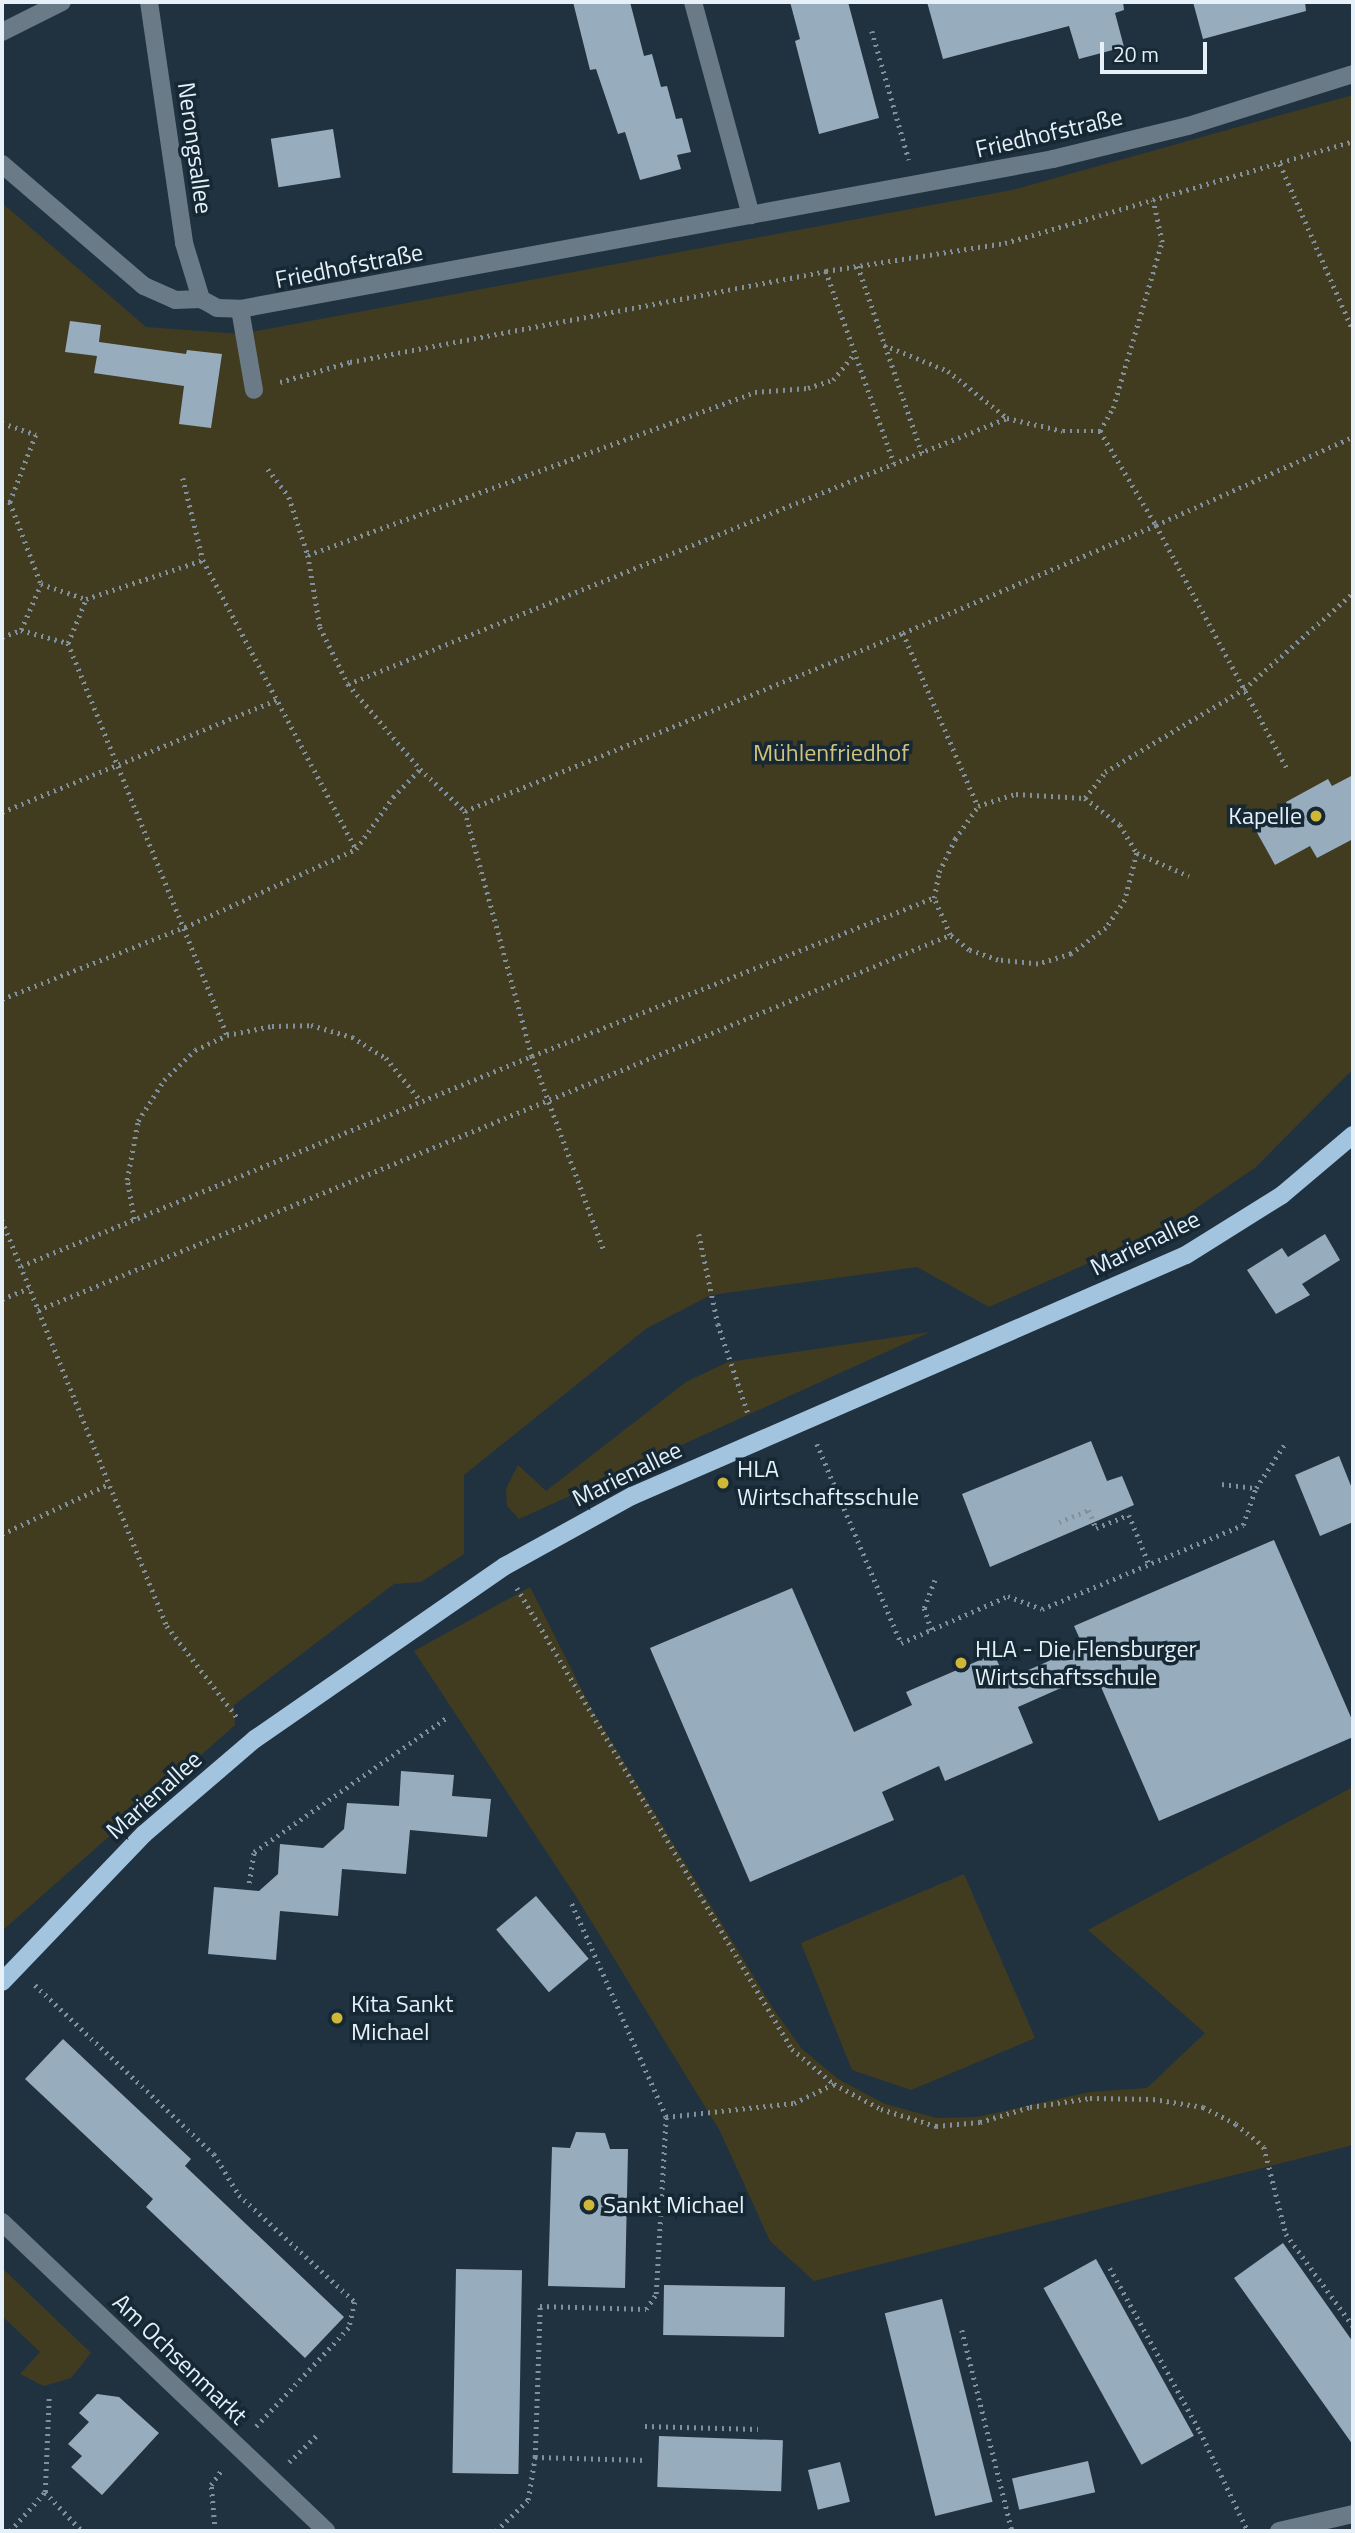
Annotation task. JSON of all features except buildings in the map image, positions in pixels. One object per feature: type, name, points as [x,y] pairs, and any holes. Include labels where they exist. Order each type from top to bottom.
[{"type":"main road","name":"Marienallee","points":[[2,1982],[144,1834],[255,1739],[505,1566],[632,1496],[1186,1255],[1282,1195],[1353,1135]]},
{"type":"street","points":[[2,32],[62,2]]},
{"type":"street","name":"Nerongsallee","points":[[149,2],[184,243],[201,299]]},
{"type":"street","points":[[693,2],[751,215]]},
{"type":"street","name":"Friedhofstraße","points":[[2,164],[144,286],[175,300],[201,299],[217,308],[240,309],[751,215],[916,188],[1188,126],[1353,74]]},
{"type":"street","points":[[240,309],[254,390]]},
{"type":"street","name":"Am Ochsenmarkt","points":[[2,2222],[326,2531]]},
{"type":"street","points":[[1279,2531],[1353,2514]]},
{"type":"path","points":[[872,31],[916,188]]},
{"type":"path","points":[[254,390],[350,362],[826,271],[1005,243],[1353,141]]},
{"type":"path","points":[[1280,164],[1353,330]]},
{"type":"path","points":[[1100,431],[1113,408],[1162,242],[1153,200]]},
{"type":"path","points":[[858,266],[922,453]]},
{"type":"path","points":[[826,271],[894,463]]},
{"type":"path","points":[[884,345],[948,371],[1007,418],[1063,431],[1100,431]]},
{"type":"path","points":[[308,555],[755,392],[808,388],[833,380],[854,354]]},
{"type":"path","points":[[348,684],[1007,418]]},
{"type":"path","points":[[2,423],[36,435],[10,502],[41,584],[21,630]]},
{"type":"path","points":[[1100,431],[1156,525],[1287,768]]},
{"type":"path","points":[[465,811],[903,633],[1353,438]]},
{"type":"path","points":[[268,469],[289,497],[308,555],[320,627],[348,684],[420,769],[465,811],[532,1056],[604,1251]]},
{"type":"path","points":[[183,478],[202,560],[356,849]]},
{"type":"path","points":[[2,499],[10,502]]},
{"type":"path","points":[[41,584],[86,599],[202,560]]},
{"type":"path","points":[[1085,798],[1105,772],[1244,689],[1353,593]]},
{"type":"path","points":[[86,599],[68,643],[185,927],[226,1035]]},
{"type":"path","points":[[2,637],[21,630],[68,643]]},
{"type":"path","points":[[903,633],[978,806]]},
{"type":"path","points":[[2,812],[277,700]]},
{"type":"path","points":[[2,999],[185,927],[356,849],[393,797],[420,769]]},
{"type":"path","points":[[1137,853],[1125,900],[1113,919],[1071,954],[1038,964],[998,961],[969,950],[950,935],[934,898],[944,861],[978,806],[1016,794],[1085,798],[1120,825],[1137,853],[1189,876]]},
{"type":"path","points":[[21,1266],[532,1056],[934,898]]},
{"type":"path","points":[[38,1310],[950,935]]},
{"type":"path","points":[[134,1219],[127,1180],[138,1121],[164,1080],[195,1050],[226,1035],[272,1026],[311,1025],[352,1037],[386,1058],[421,1101]]},
{"type":"path","points":[[2,1220],[167,1626],[255,1739]]},
{"type":"path","points":[[699,1234],[718,1324],[759,1440]]},
{"type":"path","points":[[2,1299],[29,1288]]},
{"type":"path","points":[[807,1419],[901,1643],[1008,1596],[1042,1609],[1242,1525],[1256,1488],[1286,1442]]},
{"type":"path","points":[[2,1534],[109,1484]]},
{"type":"path","points":[[1222,1484],[1256,1488]]},
{"type":"path","points":[[1059,1522],[1089,1510],[1096,1528],[1129,1515],[1149,1564]]},
{"type":"path","points":[[505,1566],[557,1661],[765,2009],[792,2049],[834,2084],[881,2109],[936,2126],[979,2122],[1030,2107],[1090,2098],[1153,2099],[1203,2107],[1236,2124],[1264,2147],[1286,2234],[1353,2326]]},
{"type":"path","points":[[931,1630],[925,1608],[936,1580]]},
{"type":"path","points":[[248,1883],[254,1852],[446,1718]]},
{"type":"path","points":[[496,2531],[528,2500],[535,2457],[540,2306],[646,2309],[656,2294],[666,2117],[570,1900]]},
{"type":"path","points":[[16,1967],[214,2154],[239,2195],[355,2302],[349,2328],[237,2448],[211,2485],[215,2531]]},
{"type":"path","points":[[666,2117],[794,2103],[834,2084]]},
{"type":"path","points":[[1110,2268],[1200,2431],[1248,2531]]},
{"type":"path","points":[[962,2330],[1012,2531]]},
{"type":"path","points":[[10,2531],[46,2492],[49,2395]]},
{"type":"path","points":[[645,2426],[758,2429]]},
{"type":"path","points":[[271,2480],[317,2435]]},
{"type":"path","points":[[535,2457],[645,2460]]},
{"type":"path","points":[[46,2492],[82,2531]]},
{"type":"green space","name":"Mühlenfriedhof","points":[[1353,95],[1353,1069],[1256,1167],[1166,1229],[989,1307],[917,1267],[711,1295],[647,1328],[464,1475],[464,1554],[421,1582],[394,1584],[234,1705],[235,1725],[2,1931],[2,203],[146,327],[241,334],[1012,190]]},
{"type":"green space","points":[[930,1332],[519,1519],[507,1506],[506,1489],[518,1465],[546,1491],[686,1382],[728,1362]]},
{"type":"green space","points":[[530,1587],[590,1706],[774,2010],[802,2049],[838,2079],[885,2104],[937,2118],[977,2117],[1090,2092],[1147,2088],[1205,2033],[1088,1930],[1353,1787],[1353,2145],[814,2281],[770,2241],[720,2131],[577,1898],[414,1651]]},
{"type":"green space","points":[[964,1874],[1035,2038],[911,2090],[852,2070],[801,1943]]},
{"type":"green space","points":[[2,2268],[91,2353],[71,2378],[44,2386],[20,2374],[40,2352],[2,2316]]},
{"type":"place","name":"Kapelle","points":[[1316,816]]},
{"type":"place","name":"HLA Wirtschaftsschule","points":[[723,1483]]},
{"type":"place","name":"HLA - Die Flensburger Wirtschaftsschule","points":[[961,1663]]},
{"type":"place","name":"Kita Sankt Michael","points":[[337,2018]]},
{"type":"place","name":"Sankt Michael","points":[[589,2205]]}]
